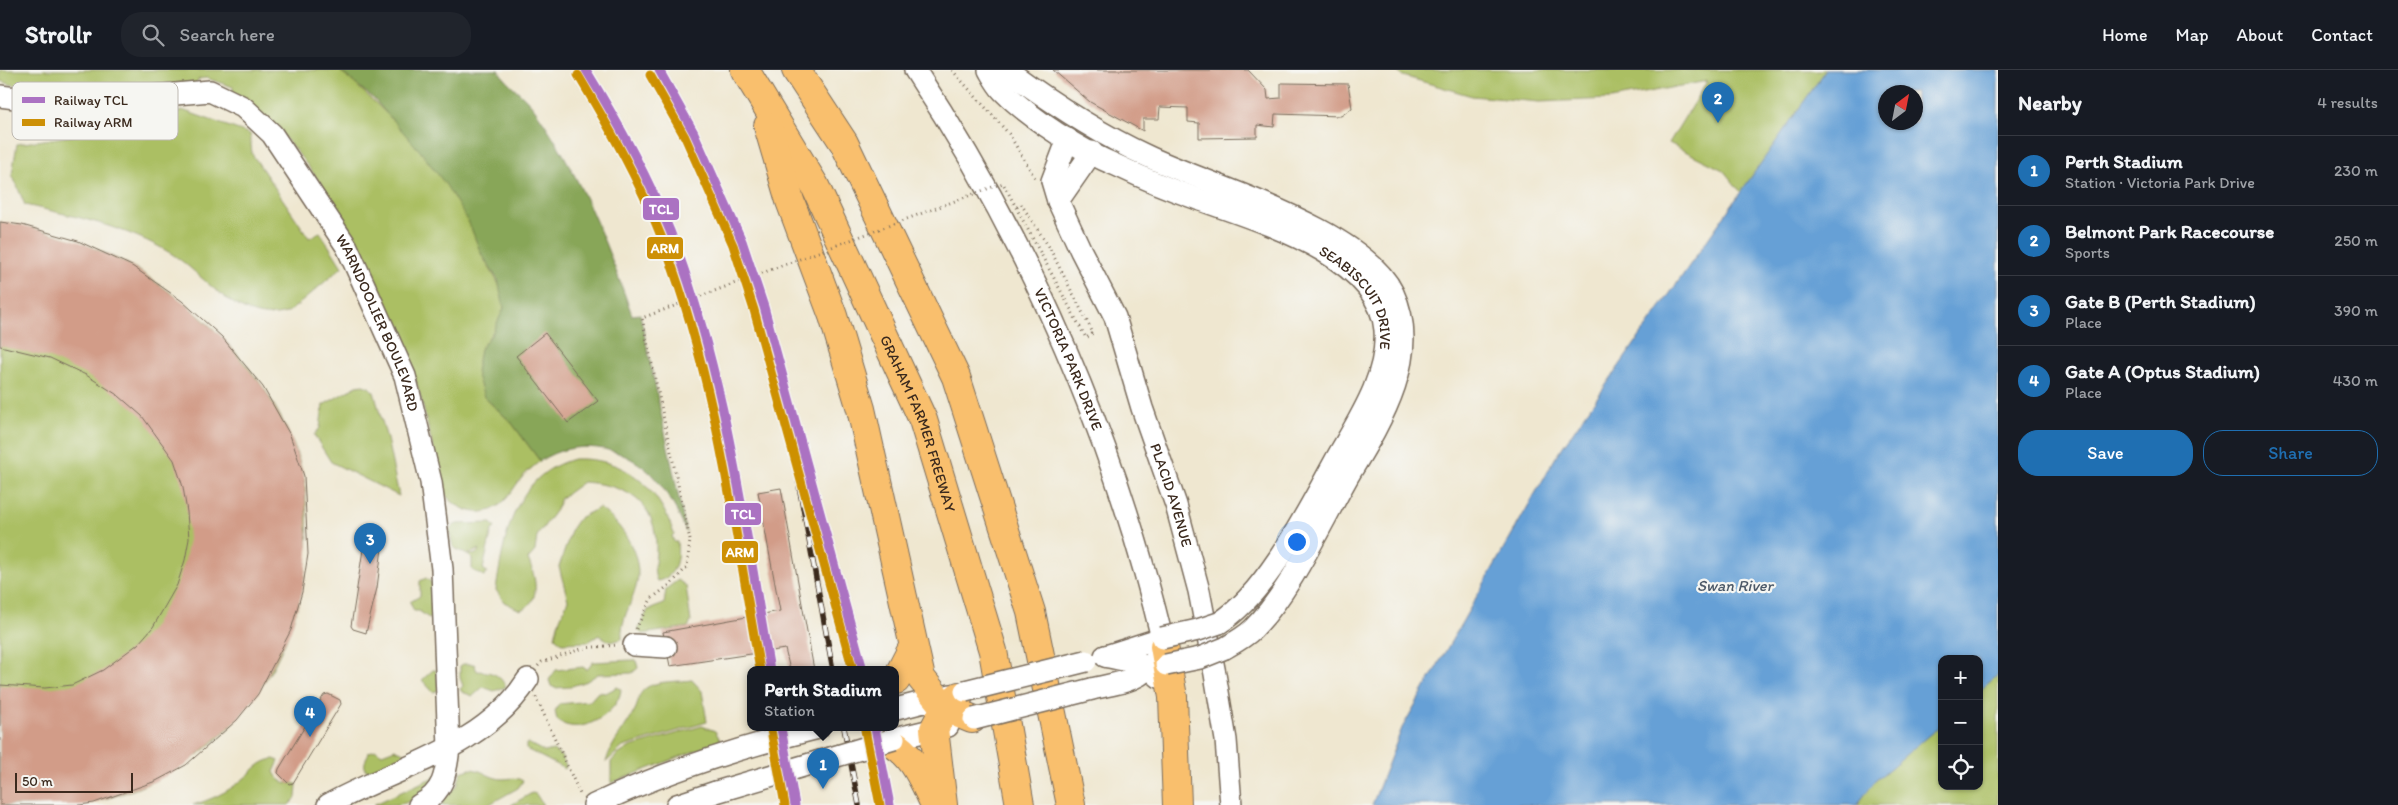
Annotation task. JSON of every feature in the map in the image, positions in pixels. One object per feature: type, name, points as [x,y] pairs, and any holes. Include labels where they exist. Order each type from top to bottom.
[{"type":"highway","points":[[796,70],[844,143],[956,377],[1031,612],[1071,805]]},
{"type":"highway","points":[[751,79],[790,201],[833,316],[862,409],[921,678],[945,707],[972,719]]},
{"type":"highway","name":"GRAHAM FARMER FREEWAY","points":[[751,79],[815,186],[922,420],[993,651],[1020,805]]},
{"type":"highway","points":[[899,674],[913,647]]},
{"type":"highway","points":[[1161,654],[1173,697],[1177,805]]},
{"type":"highway","points":[[943,805],[945,707]]},
{"type":"highway","points":[[892,742],[902,748],[912,760],[935,805]]},
{"type":"street","name":"VICTORIA PARK DRIVE","points":[[915,70],[992,197],[1026,261],[1056,327],[1117,480],[1147,578],[1161,654]]},
{"type":"street","name":"SEABISCUIT DRIVE","points":[[988,70],[1002,90],[1050,128],[1068,139],[1115,166],[1257,220],[1307,243],[1338,260],[1363,282],[1379,304],[1385,330],[1383,362],[1366,406],[1284,551],[1249,600],[1232,615],[1219,623],[1198,630],[1161,654]]},
{"type":"street","name":"SEABISCUIT DRIVE","points":[[1008,70],[1082,122],[1140,152],[1297,218],[1350,248],[1377,270],[1393,293],[1402,322],[1404,352],[1392,391],[1368,442],[1279,596],[1253,629],[1224,648],[1200,658],[1161,654],[1095,659]]},
{"type":"street","name":"WARNDOOLIER BOULEVARD","points":[[178,94],[210,91],[243,107],[272,134],[347,247],[405,376],[431,482],[442,569],[449,748],[446,775],[440,789],[419,805]]},
{"type":"street","name":"PLACID AVENUE","points":[[1068,139],[1052,181],[1058,201],[1115,317],[1142,408],[1176,505],[1201,598],[1226,740],[1231,805]]},
{"type":"street","points":[[1058,201],[1092,152]]},
{"type":"street","points":[[634,645],[666,647]]},
{"type":"street","points":[[899,709],[945,707],[1095,659],[1138,662],[1161,654]]},
{"type":"street","points":[[972,719],[1129,680],[1144,674],[1161,654]]},
{"type":"street","points":[[328,805],[353,791],[410,769],[449,748],[500,713],[517,697],[528,679]]},
{"type":"street","points":[[678,805],[773,773],[892,742],[945,707]]},
{"type":"street","points":[[588,801],[620,792],[710,758],[807,731]]},
{"type":"path","points":[[952,70],[1010,134],[1040,187]]},
{"type":"path","points":[[588,801],[528,679],[542,662],[584,648],[634,645],[634,633],[651,598],[671,584],[687,567],[690,540],[642,318],[1003,183],[1012,200],[1017,209],[1026,226],[1031,235],[1044,260],[1063,295],[1067,303],[1086,338],[1093,333],[1035,225],[1021,204],[1016,207],[1012,210]]},
{"type":"green space","points":[[0,70],[339,70],[376,103],[412,140],[444,180],[469,222],[480,251],[501,290],[504,306],[498,323],[480,349],[484,397],[511,422],[540,461],[522,477],[505,500],[496,508],[488,511],[479,512],[463,509],[443,492],[411,365],[384,296],[367,261],[329,195],[307,165],[267,120],[233,93],[233,87],[206,78],[199,79],[196,83],[178,85],[178,82],[12,82],[12,85],[0,81]]},
{"type":"green space","points":[[339,70],[498,70],[536,111],[566,159],[591,210],[613,262],[632,315],[640,314],[686,532],[666,493],[656,479],[638,464],[625,456],[611,451],[582,447],[567,449],[540,461],[511,422],[484,397],[476,372],[480,349],[492,334],[504,308],[498,280],[481,253],[469,223],[446,185],[420,151],[374,99]]},
{"type":"green space","points":[[1395,70],[1826,70],[1741,192],[1723,170],[1669,143],[1707,81],[1611,99],[1539,102],[1472,96],[1403,76]]},
{"type":"green space","points":[[182,110],[250,134],[252,154],[309,238],[320,232],[342,267],[286,313],[269,315],[254,313],[239,306],[224,297],[172,254],[137,236],[100,224],[25,205],[12,174],[17,144],[44,140],[178,140],[178,112]]},
{"type":"green space","points":[[0,222],[51,233],[115,257],[134,267],[185,304],[229,345],[267,393],[282,419],[294,446],[305,482],[307,547],[302,590],[290,631],[271,671],[255,696],[218,738],[197,756],[174,771],[149,783],[122,794],[94,802],[0,805]]},
{"type":"green space","points":[[357,386],[369,387],[374,392],[387,439],[399,496],[331,462],[314,435],[320,428],[323,405]]},
{"type":"green space","points":[[574,459],[609,463],[624,469],[638,478],[659,502],[667,517],[674,534],[672,536],[674,542],[677,542],[677,561],[668,576],[657,581],[654,570],[655,534],[652,520],[645,508],[637,499],[626,492],[613,487],[583,482],[561,498],[556,510],[537,536],[535,551],[528,559],[535,580],[534,595],[532,601],[520,610],[504,602],[496,590],[508,529],[525,494],[538,479],[554,467]]},
{"type":"green space","points":[[599,508],[616,523],[630,542],[637,565],[636,587],[624,619],[622,639],[611,642],[599,635],[588,642],[562,643],[555,637],[568,600],[559,567],[572,528],[579,518]]},
{"type":"green space","points":[[491,523],[495,528],[492,530],[483,569],[487,572],[484,576],[472,570],[472,558],[469,555],[476,554],[480,549],[467,555],[453,547],[449,530],[456,524]]},
{"type":"green space","points":[[426,578],[432,583],[434,616],[430,619],[419,611],[414,611],[410,602],[420,596],[420,581]]},
{"type":"green space","points":[[678,580],[686,586],[691,622],[688,627],[642,634],[638,630],[648,610],[664,604],[666,589]]},
{"type":"green space","points":[[636,660],[638,668],[632,673],[598,674],[587,681],[569,687],[555,688],[551,686],[549,680],[556,670],[583,667],[587,670],[593,662]]},
{"type":"green space","points":[[463,664],[474,664],[477,671],[494,674],[506,687],[494,691],[483,687],[473,696],[462,692],[460,689],[463,686],[460,678],[460,666]]},
{"type":"green space","points":[[433,670],[436,670],[439,690],[433,692],[422,680]]},
{"type":"green space","points":[[1998,675],[1998,805],[1857,805],[1875,781],[1938,727],[1938,790],[1983,790],[1983,688]]},
{"type":"green space","points":[[692,680],[702,691],[707,722],[623,747],[606,762],[608,755],[636,708],[643,690],[651,685]]},
{"type":"green space","points":[[617,687],[621,689],[619,698],[606,714],[597,720],[587,725],[576,726],[566,725],[557,720],[555,711],[559,704],[590,701],[598,692],[606,693]]},
{"type":"green space","points":[[702,726],[715,731],[721,741],[611,783],[611,762],[616,756],[630,747]]},
{"type":"green space","points":[[528,743],[545,752],[553,750],[561,756],[566,766],[565,769],[526,749],[526,744]]},
{"type":"green space","points":[[395,749],[406,754],[406,760],[369,773],[365,768],[369,752],[376,750],[382,754]]},
{"type":"green space","points":[[274,759],[279,761],[274,772],[278,778],[286,783],[297,784],[296,798],[289,805],[193,805],[225,792],[260,764]]},
{"type":"green space","points":[[470,769],[478,770],[496,778],[516,778],[523,781],[518,788],[488,805],[442,805],[443,800],[457,786],[461,772]]},
{"type":"green space","points":[[436,776],[416,798],[410,801],[396,805],[373,805]]},
{"type":"green space","points":[[532,793],[536,794],[543,805],[511,805]]},
{"type":"water","name":"Swan River","points":[[1826,70],[1998,70],[1998,675],[1983,688],[1983,655],[1938,655],[1938,727],[1875,781],[1857,805],[1372,805],[1402,728],[1557,455]]},
{"type":"building","points":[[1053,70],[1248,70],[1267,90],[1268,99],[1281,98],[1281,83],[1348,84],[1352,108],[1341,116],[1275,114],[1274,127],[1257,125],[1257,137],[1199,138],[1199,123],[1188,122],[1188,108],[1160,107],[1159,119],[1143,119],[1143,131],[1090,102]]},
{"type":"building","points":[[0,222],[22,225],[78,241],[132,266],[182,301],[222,337],[263,387],[290,435],[304,476],[308,554],[302,592],[291,630],[258,694],[237,720],[186,765],[156,781],[94,803],[79,805],[0,805],[0,685],[45,688],[72,685],[103,670],[138,644],[153,627],[177,585],[185,560],[189,539],[183,487],[174,460],[142,416],[119,396],[86,375],[50,358],[0,346]]},
{"type":"building","points":[[545,333],[598,401],[568,423],[516,356]]},
{"type":"building","points":[[781,488],[813,666],[789,666],[785,649],[670,666],[663,632],[780,611],[758,492]]},
{"type":"building","points":[[368,533],[381,534],[383,540],[377,588],[366,633],[353,629],[351,626],[365,537]]},
{"type":"building","points":[[328,694],[340,700],[341,704],[293,783],[289,784],[278,773],[279,769],[324,695]]},
{"type":"railway","points":[[780,364],[789,432],[832,666]]},
{"type":"railway","points":[[845,731],[859,805]]},
{"type":"rail line","name":"TCL","points":[[586,70],[642,169],[670,231],[689,284],[705,338],[731,448],[769,666]]},
{"type":"rail line","name":"TCL","points":[[659,70],[694,133],[742,241],[764,307],[862,666]]},
{"type":"rail line","name":"ARM","points":[[578,75],[633,174],[661,236],[680,289],[696,342],[721,451],[759,666]]},
{"type":"rail line","name":"ARM","points":[[650,75],[685,137],[733,245],[754,310],[852,666]]},
{"type":"rail line","name":"ARM","points":[[771,731],[785,805]]},
{"type":"rail line","name":"TCL","points":[[782,731],[795,805]]},
{"type":"rail line","name":"ARM","points":[[865,731],[880,805]]},
{"type":"rail line","name":"TCL","points":[[876,731],[890,805]]},
{"type":"place","name":"Belmont Park Racecourse","points":[[1718,123]]},
{"type":"place","name":"Gate B (Perth Stadium)","points":[[370,564]]},
{"type":"place","name":"Gate A (Optus Stadium)","points":[[310,737]]},
{"type":"place","name":"Perth Stadium","points":[[823,789]]}]
